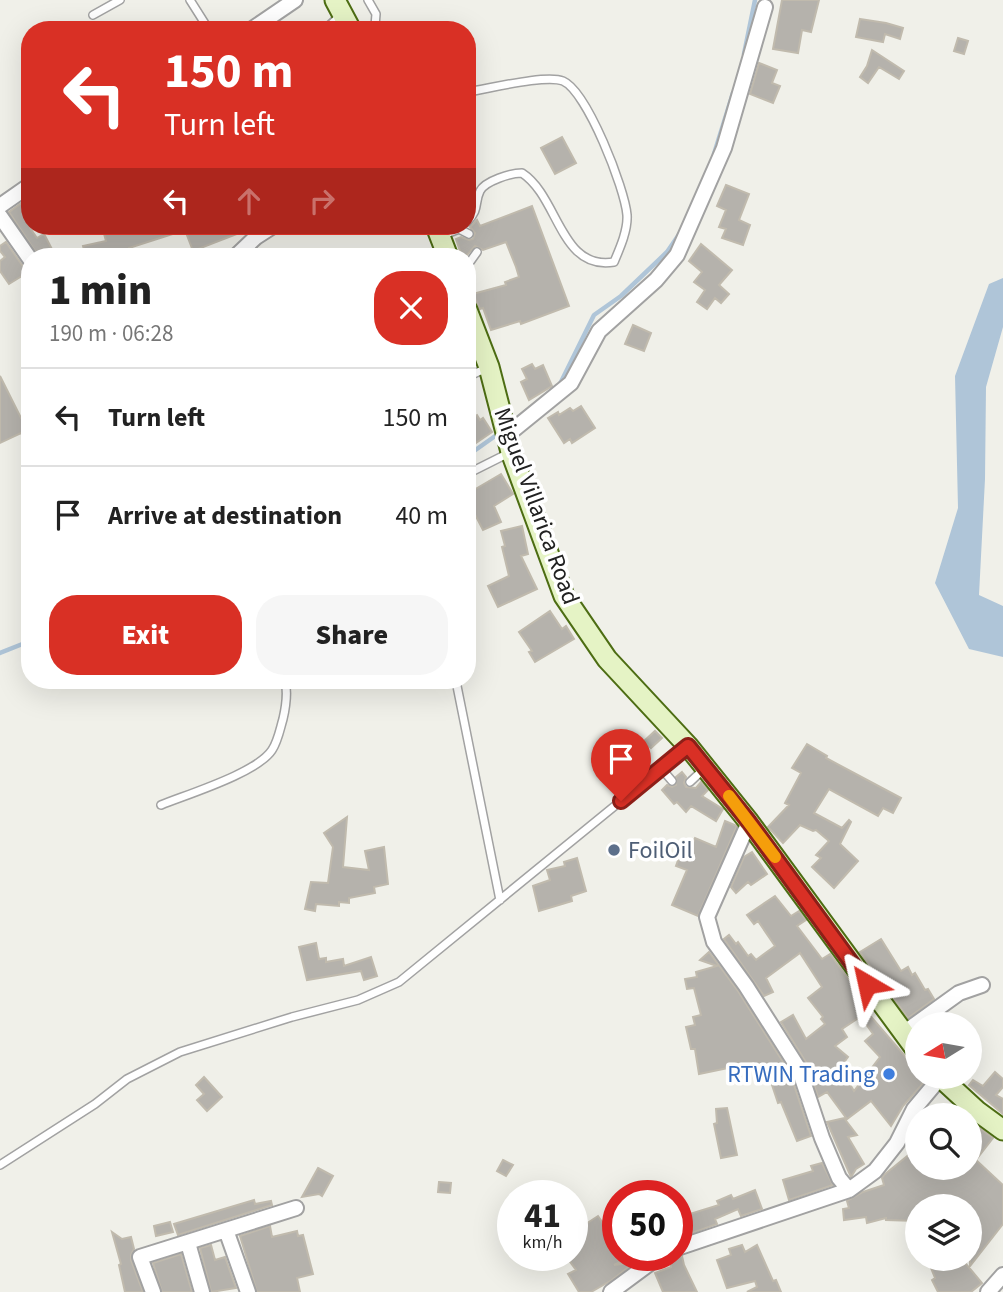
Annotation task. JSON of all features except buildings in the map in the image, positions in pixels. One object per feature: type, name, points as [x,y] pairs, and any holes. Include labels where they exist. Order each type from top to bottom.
[{"type":"main road","name":"Miguel Villarica Road","points":[[476,333],[489,367],[509,443],[564,596],[607,659],[688,746],[749,822],[905,1037]]},
{"type":"main road","points":[[952,1089],[1003,1130]]},
{"type":"street","points":[[264,21],[295,0]]},
{"type":"street","points":[[509,443],[571,383],[599,331],[656,280],[677,255],[724,148],[765,7]]},
{"type":"street","points":[[0,206],[21,191]]},
{"type":"street","points":[[0,216],[22,248]]},
{"type":"street","points":[[244,248],[259,235]]},
{"type":"street","points":[[749,822],[708,917],[714,942],[754,997],[799,1069],[822,1138],[839,1178],[849,1190]]},
{"type":"street","points":[[902,1034],[959,993],[982,985]]},
{"type":"street","points":[[693,1243],[849,1190],[875,1171],[897,1143],[914,1109],[930,1089]]},
{"type":"street","points":[[153,1292],[140,1257],[296,1208]]},
{"type":"street","points":[[226,1230],[248,1292]]},
{"type":"street","points":[[188,1242],[202,1292]]},
{"type":"street","points":[[611,1292],[639,1271]]},
{"type":"street","points":[[988,1292],[1003,1275]]},
{"type":"lane","points":[[93,15],[120,0]]},
{"type":"lane","points":[[190,0],[203,21]]},
{"type":"lane","points":[[368,0],[376,13],[375,21]]},
{"type":"lane","points":[[476,91],[552,78],[566,81],[577,93],[617,170],[627,216],[621,247],[614,262],[601,264],[591,262],[575,251],[537,186],[522,173],[514,173],[483,186],[478,193],[476,209]]},
{"type":"lane","points":[[476,373],[489,367]]},
{"type":"lane","points":[[476,467],[509,443]]},
{"type":"lane","points":[[161,805],[245,771],[264,760],[274,748],[281,726],[286,706],[285,689]]},
{"type":"lane","points":[[458,689],[500,900]]},
{"type":"lane","points":[[0,1165],[95,1104],[127,1079],[180,1052],[292,1017],[358,1000],[399,982],[688,746]]},
{"type":"lane","points":[[661,768],[671,781]]},
{"type":"lane","points":[[690,782],[706,768]]},
{"type":"water","points":[[1003,278],[1003,327],[986,387],[979,595],[1003,606],[1003,657],[969,649],[935,583],[958,508],[955,376],[989,284]]},
{"type":"waterway","points":[[744,54],[755,0]]},
{"type":"waterway","points":[[714,154],[733,93]]},
{"type":"waterway","points":[[558,388],[594,315],[621,296],[667,252],[680,233]]},
{"type":"waterway","points":[[476,450],[498,434]]},
{"type":"waterway","points":[[0,653],[21,645]]},
{"type":"slow traffic","points":[[729,796],[775,857]]},
{"type":"place","name":"FoilOil","points":[[614,850]]},
{"type":"place","name":"RTWIN Trading","points":[[889,1074]]},
{"type":"route","points":[[621,801],[688,746],[749,822],[867,984]]}]
